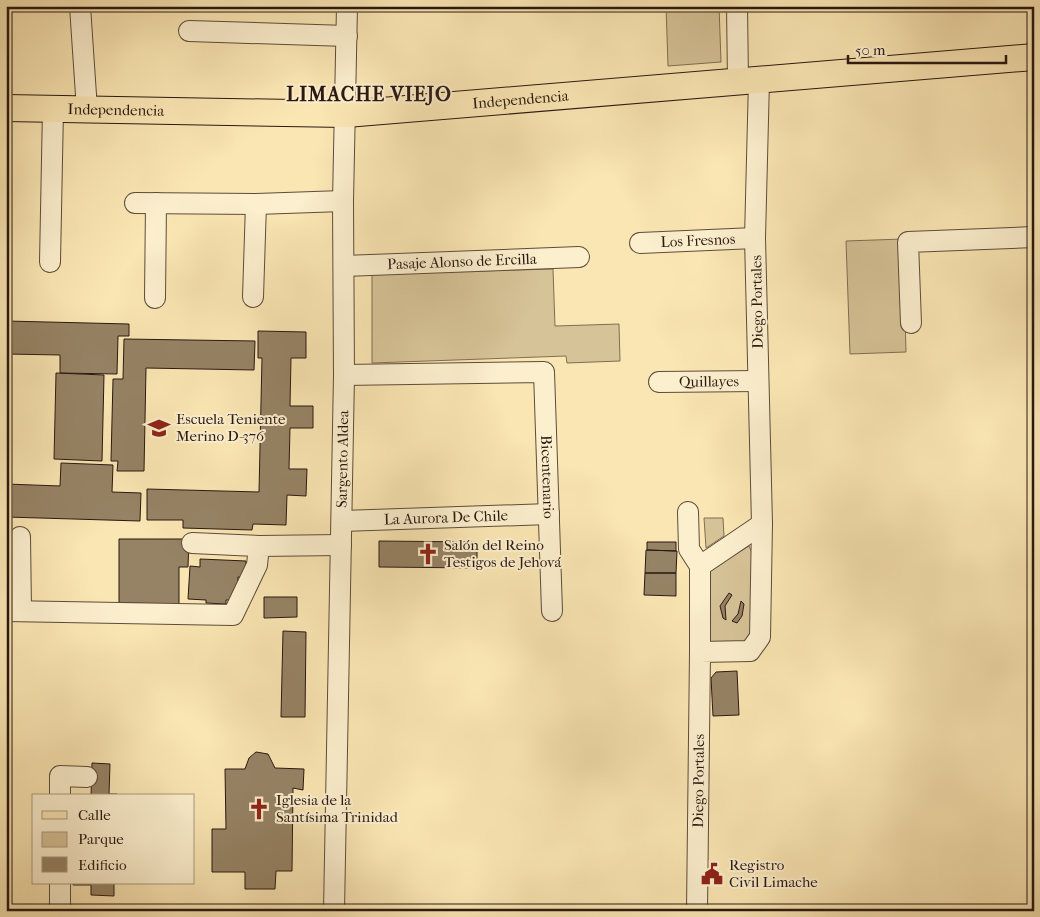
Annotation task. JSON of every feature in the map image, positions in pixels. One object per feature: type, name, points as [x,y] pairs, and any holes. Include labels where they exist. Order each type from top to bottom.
[{"type":"main road","name":"Independencia","points":[[6,108],[346,114],[1034,57]]},
{"type":"street","points":[[80,6],[86,110]]},
{"type":"street","name":"Sargento Aldea","points":[[334,911],[342,521],[344,374],[343,201],[347,6]]},
{"type":"street","name":"Diego Portales","points":[[700,652],[750,651],[760,638],[762,524],[756,238],[748,80],[737,6]]},
{"type":"street","points":[[188,31],[347,36]]},
{"type":"street","points":[[50,262],[53,109]]},
{"type":"street","points":[[136,203],[256,204],[343,201]]},
{"type":"street","points":[[155,298],[156,203]]},
{"type":"street","points":[[253,297],[256,204]]},
{"type":"street","points":[[912,323],[908,242],[1034,237]]},
{"type":"street","name":"Los Fresnos","points":[[640,243],[756,238]]},
{"type":"street","name":"Pasaje Alonso de Ercilla","points":[[344,266],[579,257]]},
{"type":"street","name":"Bicentenario","points":[[344,374],[544,372],[552,611]]},
{"type":"street","name":"Quillayes","points":[[659,382],[758,381]]},
{"type":"street","points":[[688,512],[689,549],[700,566],[762,524]]},
{"type":"street","name":"La Aurora De Chile","points":[[342,521],[549,514]]},
{"type":"street","points":[[20,537],[14,611],[233,615],[257,565],[259,546]]},
{"type":"street","points":[[192,544],[259,546],[341,545]]},
{"type":"street","name":"Diego Portales","points":[[697,911],[700,566]]},
{"type":"street","points":[[60,794],[60,776],[87,777]]},
{"type":"street","points":[[60,884],[60,911]]},
{"type":"green space","points":[[666,6],[719,6],[721,62],[668,66]]},
{"type":"green space","points":[[903,239],[906,352],[850,354],[846,241]]},
{"type":"green space","points":[[553,269],[555,326],[619,324],[620,361],[567,363],[566,356],[372,363],[372,274]]},
{"type":"green space","points":[[704,518],[723,518],[724,536],[706,548]]},
{"type":"green space","points":[[749,546],[753,555],[755,638],[748,647],[708,644],[710,570]]},
{"type":"building","points":[[6,321],[129,324],[129,336],[118,336],[117,374],[60,373],[60,355],[6,354]]},
{"type":"building","points":[[258,331],[306,332],[306,358],[291,358],[290,406],[313,406],[313,428],[290,428],[289,469],[307,469],[306,496],[287,495],[286,525],[253,524],[252,530],[183,528],[183,520],[147,520],[147,489],[259,492],[262,358],[258,358]]},
{"type":"building","points":[[124,339],[255,341],[254,370],[146,368],[144,471],[117,471],[118,461],[111,461],[113,379],[123,379]]},
{"type":"building","points":[[56,373],[104,375],[102,461],[54,459]]},
{"type":"building","points":[[61,463],[113,465],[112,492],[141,493],[140,521],[6,517],[6,484],[60,486]]},
{"type":"building","points":[[119,539],[189,539],[188,567],[179,567],[179,604],[119,603]]},
{"type":"building","name":"Salón del Reino Testigos de Jehová","points":[[379,541],[477,542],[477,568],[379,567]]},
{"type":"building","points":[[647,542],[676,542],[676,551],[647,550]]},
{"type":"building","points":[[646,550],[677,551],[676,573],[645,573]]},
{"type":"building","points":[[200,559],[246,561],[245,577],[238,577],[237,600],[226,600],[226,604],[206,603],[206,600],[188,599],[190,566],[200,567]]},
{"type":"building","points":[[645,573],[676,573],[676,596],[644,595]]},
{"type":"building","points":[[729,593],[732,595],[725,606],[726,620],[723,618],[720,606]]},
{"type":"building","points":[[264,597],[297,597],[297,617],[264,618]]},
{"type":"building","points":[[741,601],[744,604],[742,616],[737,623],[732,621],[738,614]]},
{"type":"building","points":[[283,631],[306,632],[305,717],[281,717]]},
{"type":"building","points":[[737,671],[739,715],[713,716],[711,678],[716,672]]},
{"type":"building","name":"Iglesia de la Santísima Trinidad","points":[[256,752],[268,754],[275,768],[304,769],[303,790],[293,788],[292,871],[276,871],[275,889],[245,889],[245,872],[212,872],[212,829],[226,829],[225,769],[245,769],[249,758]]},
{"type":"building","points":[[92,763],[110,764],[109,794],[91,794]]},
{"type":"building","points":[[114,884],[114,896],[91,895],[91,885],[73,885]]},
{"type":"place","name":"Escuela Teniente Merino D-376","points":[[159,428]]},
{"type":"place","name":"Salón del Reino Testigos de Jehová","points":[[428,554]]},
{"type":"place","name":"Iglesia de la Santísima Trinidad","points":[[259,809]]},
{"type":"place","name":"Registro Civil Limache","points":[[712,874]]},
{"type":"district","name":"LIMACHE VIEJO","points":[[369,94]]}]
